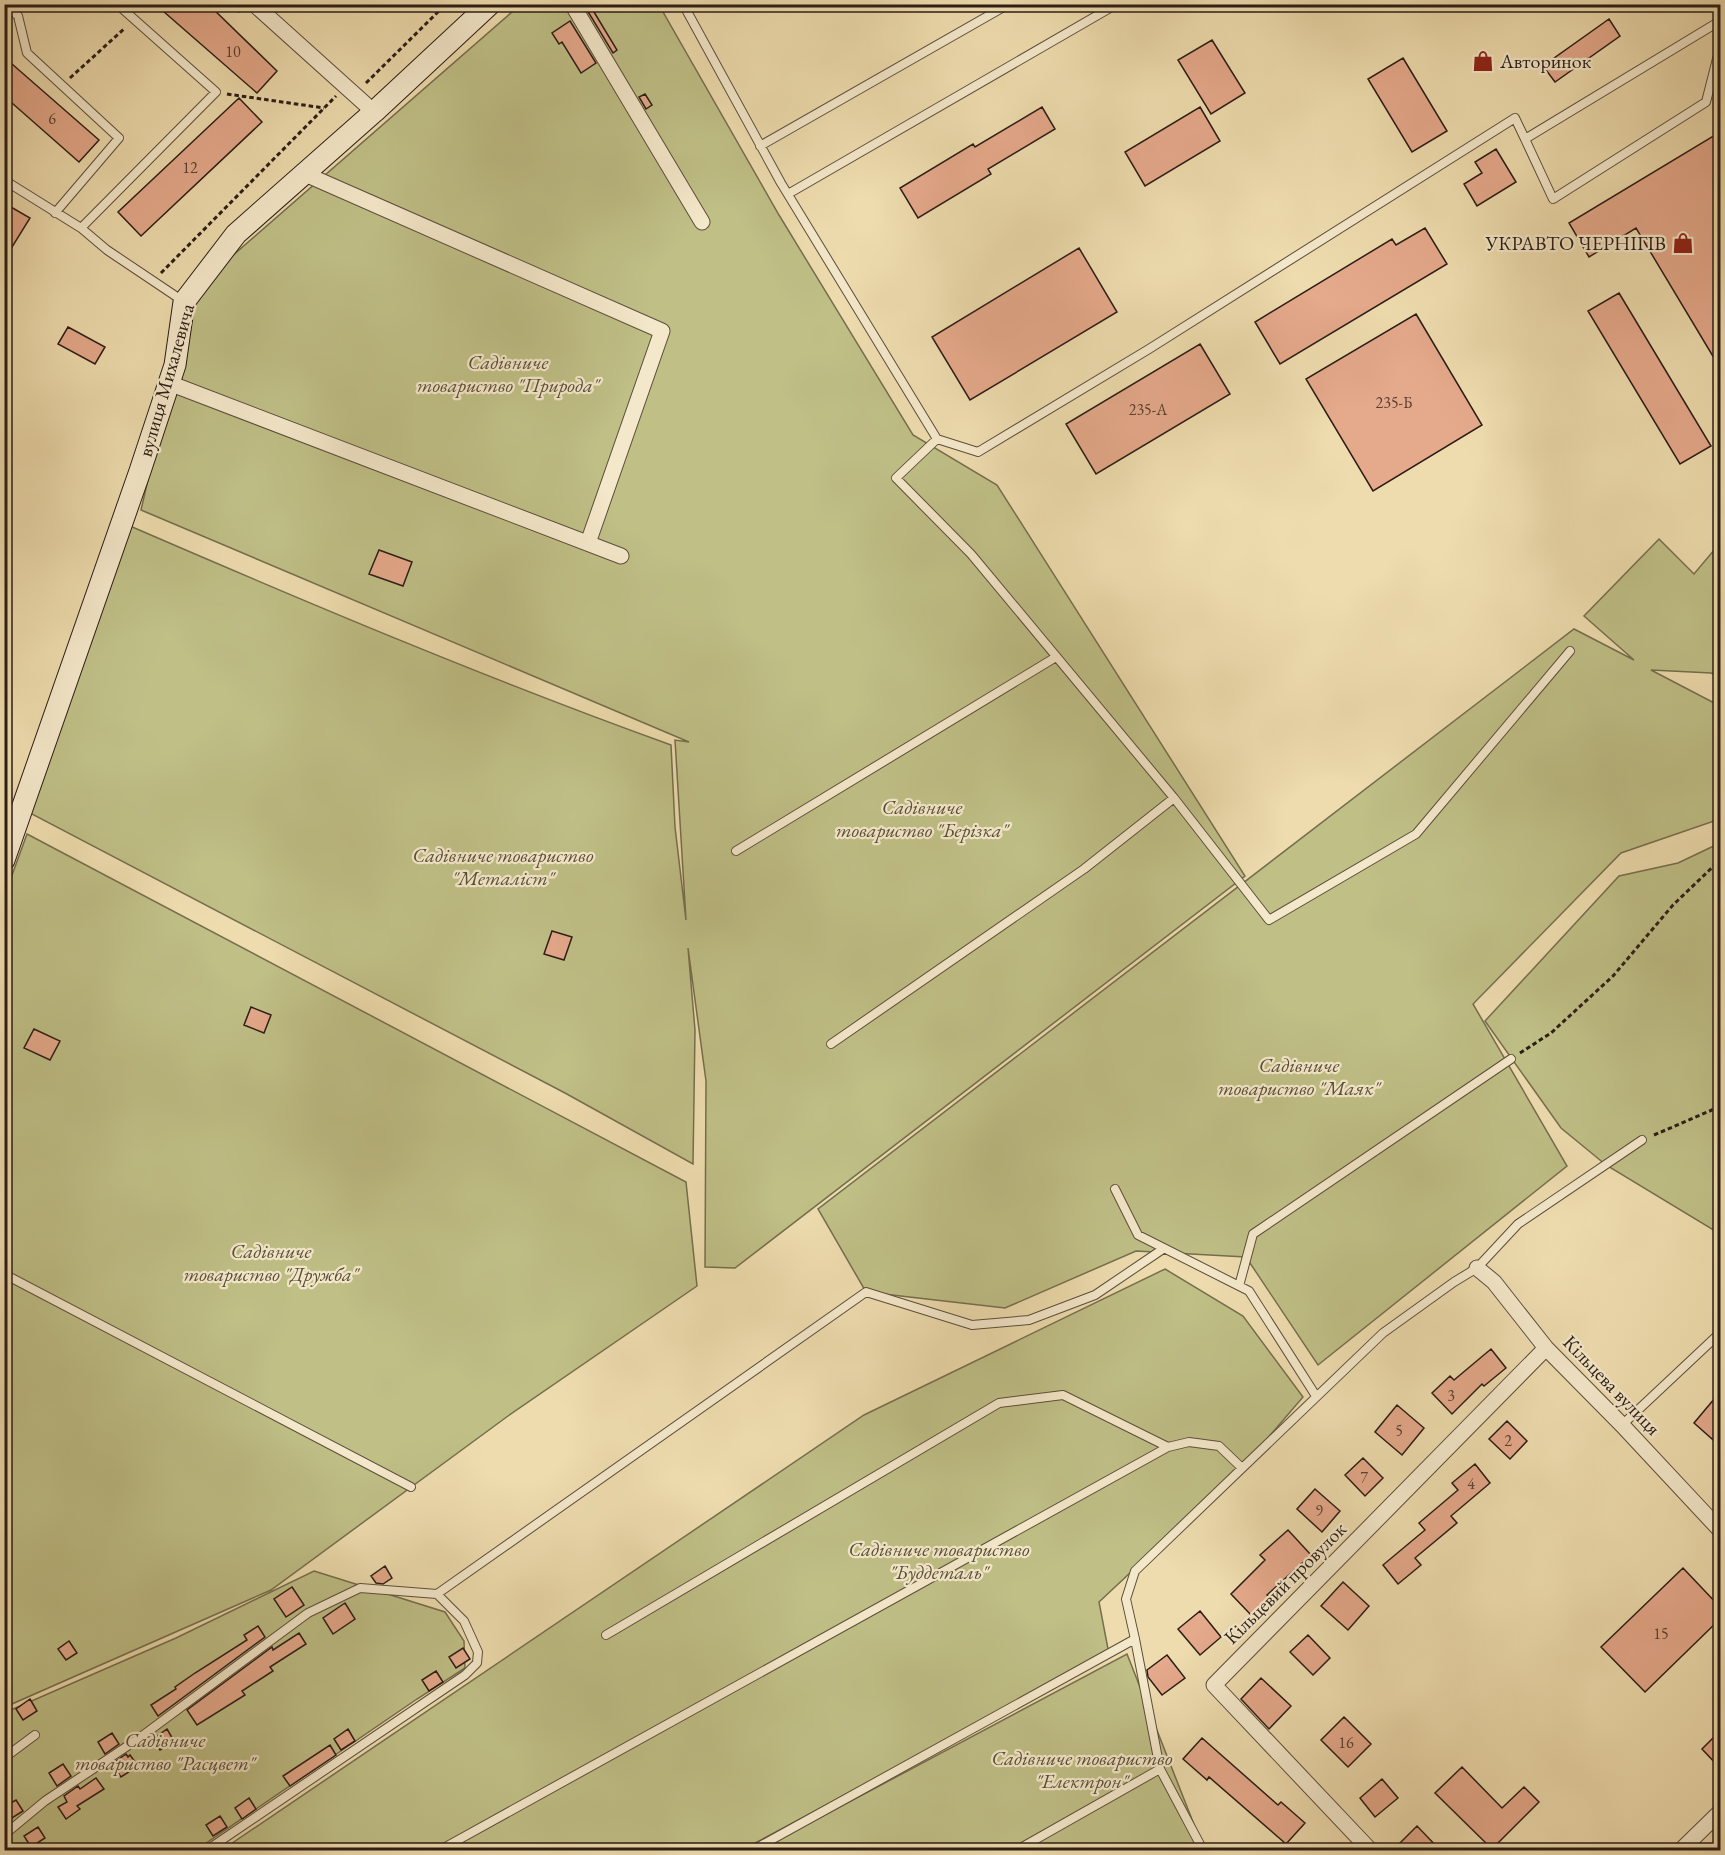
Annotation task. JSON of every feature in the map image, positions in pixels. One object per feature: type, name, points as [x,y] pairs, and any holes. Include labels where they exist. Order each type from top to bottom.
[{"type":"street","points":[[254,4],[374,112]]},
{"type":"street","name":"вулиця Михалевича","points":[[4,860],[12,812],[140,471],[175,365],[184,302],[236,234],[374,112],[490,4]]},
{"type":"street","points":[[572,4],[702,222]]},
{"type":"street","points":[[305,174],[662,331],[588,543]]},
{"type":"street","points":[[169,383],[621,556]]},
{"type":"street","name":"Кільцева вулиця","points":[[1477,1268],[1494,1282],[1546,1348],[1720,1530]]},
{"type":"street","name":"Кільцевий провулок","points":[[1370,1851],[1214,1685],[1546,1348]]},
{"type":"street","points":[[1681,1851],[1720,1812]]},
{"type":"lane","points":[[5,4],[18,16],[27,53],[118,138],[55,213]]},
{"type":"lane","points":[[81,228],[216,92],[117,4]]},
{"type":"lane","points":[[683,4],[788,194],[937,439],[978,452],[1159,343],[1515,118],[1554,200],[1706,102],[1720,47]]},
{"type":"lane","points":[[760,146],[1009,4]]},
{"type":"lane","points":[[1099,4],[1104,12]]},
{"type":"lane","points":[[788,194],[1117,4]]},
{"type":"lane","points":[[1525,139],[1720,21]]},
{"type":"lane","points":[[4,180],[81,228],[107,250],[184,302]]},
{"type":"lane","points":[[937,439],[896,478],[970,554],[1173,798],[1269,920],[1416,834],[1570,651]]},
{"type":"lane","points":[[736,850],[1056,657]]},
{"type":"lane","points":[[831,1044],[1084,869],[1173,798]]},
{"type":"lane","points":[[1239,1286],[1252,1234],[1511,1059]]},
{"type":"lane","points":[[1203,1851],[1160,1769],[1136,1639],[1126,1599],[1135,1571],[1383,1333],[1477,1268],[1518,1224],[1642,1140]]},
{"type":"lane","points":[[1115,1189],[1138,1235],[1249,1291],[1316,1396]]},
{"type":"lane","points":[[4,1835],[45,1801],[138,1739],[308,1613],[360,1588],[437,1594],[866,1292],[972,1325],[1029,1320],[1095,1295],[1163,1249]]},
{"type":"lane","points":[[4,1274],[411,1487]]},
{"type":"lane","points":[[1622,1425],[1720,1333]]},
{"type":"lane","points":[[606,1635],[999,1403],[1063,1395],[1168,1447]]},
{"type":"lane","points":[[440,1851],[1168,1447],[1190,1442],[1219,1446],[1242,1468]]},
{"type":"lane","points":[[207,1851],[465,1675],[477,1663],[478,1652],[464,1621],[437,1594]]},
{"type":"lane","points":[[753,1851],[1136,1639]]},
{"type":"lane","points":[[4,1758],[35,1735]]},
{"type":"lane","points":[[1017,1851],[1160,1769]]},
{"type":"path","points":[[152,282],[325,108],[350,91],[446,4]]},
{"type":"path","points":[[62,85],[134,20]]},
{"type":"path","points":[[216,92],[325,108]]},
{"type":"path","points":[[1511,1059],[1551,1033],[1613,975],[1673,905],[1720,860]]},
{"type":"path","points":[[1642,1140],[1712,1110],[1720,1101]]},
{"type":"green space","points":[[520,5],[659,5],[779,215],[913,435],[997,485],[1245,876],[735,1268],[705,1267],[706,1081],[688,948],[695,1030],[693,1164],[565,1093],[28,812],[130,526],[399,640],[671,745],[675,827],[686,920],[675,740],[689,742],[141,510],[192,291]]},
{"type":"green space","name":"Садівниче товариство \"Маяк\"","points":[[1659,539],[1694,574],[1720,543],[1720,677],[1711,673],[1651,670],[1720,706],[1720,819],[1621,853],[1473,1004],[1567,1166],[1318,1365],[1246,1257],[1136,1251],[1005,1308],[866,1292],[818,1209],[1574,629],[1634,660],[1584,616]]},
{"type":"green space","name":"Садівниче товариство \"Дружба\"","points":[[27,834],[686,1182],[697,1286],[508,1416],[271,1590],[5,1707],[4,897]]},
{"type":"green space","points":[[1720,843],[1720,1234],[1606,1165],[1561,1128],[1485,1021],[1619,876],[1678,863]]},
{"type":"green space","name":"Садівниче товариство \"Буддеталь\"","points":[[1165,1269],[1243,1316],[1303,1397],[1242,1468],[1099,1602],[1109,1654],[742,1850],[222,1850],[864,1415]]},
{"type":"green space","name":"Садівниче товариство \"Расцвет\"","points":[[314,1571],[445,1612],[464,1641],[465,1668],[196,1850],[5,1850],[4,1713],[176,1638]]},
{"type":"green space","name":"Садівниче товариство \"Електрон\"","points":[[1127,1654],[1204,1850],[759,1850]]},
{"type":"building","points":[[155,4],[208,4],[277,71],[257,93]]},
{"type":"building","points":[[591,7],[617,50],[613,53],[587,10]]},
{"type":"building","points":[[1609,19],[1620,36],[1555,82],[1543,66]]},
{"type":"building","points":[[570,21],[596,63],[581,73],[562,42],[559,44],[552,33]]},
{"type":"building","points":[[1212,40],[1245,93],[1211,114],[1178,60]]},
{"type":"building","points":[[4,57],[99,140],[79,162],[4,96]]},
{"type":"building","points":[[1403,58],[1447,131],[1412,152],[1368,79]]},
{"type":"building","points":[[645,94],[652,105],[646,109],[639,97]]},
{"type":"building","points":[[239,98],[262,122],[141,236],[118,212]]},
{"type":"building","points":[[1042,107],[1055,129],[988,169],[991,174],[918,218],[900,188],[973,144],[975,147]]},
{"type":"building","points":[[1200,107],[1220,141],[1145,186],[1125,152]]},
{"type":"building","name":"УКРАВТО ЧЕРНІГІВ","points":[[1720,132],[1720,368],[1636,228],[1589,257],[1569,223]]},
{"type":"building","points":[[1496,149],[1516,182],[1477,206],[1464,184],[1482,173],[1475,162]]},
{"type":"building","points":[[4,203],[30,218],[4,260]]},
{"type":"building","points":[[1425,228],[1447,264],[1280,364],[1255,322],[1392,239],[1396,245]]},
{"type":"building","points":[[1079,248],[1117,312],[970,400],[932,337]]},
{"type":"building","points":[[1619,293],[1711,446],[1680,464],[1588,311]]},
{"type":"building","points":[[1416,314],[1482,425],[1373,491],[1306,379]]},
{"type":"building","points":[[68,327],[105,347],[95,364],[58,344]]},
{"type":"building","points":[[1200,344],[1230,394],[1096,474],[1066,424]]},
{"type":"building","points":[[379,550],[412,562],[403,586],[369,574]]},
{"type":"building","points":[[552,931],[572,937],[564,960],[544,954]]},
{"type":"building","points":[[251,1007],[271,1015],[264,1033],[244,1025]]},
{"type":"building","points":[[34,1029],[60,1041],[50,1060],[24,1048]]},
{"type":"building","points":[[1491,1349],[1506,1368],[1484,1386],[1482,1384],[1452,1414],[1432,1393],[1450,1376],[1454,1380]]},
{"type":"building","points":[[1720,1392],[1720,1446],[1694,1423]]},
{"type":"building","points":[[1397,1405],[1424,1428],[1402,1455],[1375,1432]]},
{"type":"building","points":[[1507,1421],[1527,1441],[1510,1459],[1489,1439]]},
{"type":"building","points":[[1363,1458],[1383,1478],[1365,1496],[1345,1475]]},
{"type":"building","points":[[1475,1464],[1490,1483],[1451,1516],[1457,1523],[1415,1558],[1421,1565],[1398,1584],[1383,1565],[1425,1530],[1419,1523],[1458,1490],[1452,1483]]},
{"type":"building","points":[[1315,1489],[1340,1511],[1322,1532],[1297,1509]]},
{"type":"building","points":[[1288,1530],[1311,1555],[1267,1595],[1269,1597],[1251,1615],[1231,1594],[1265,1560],[1260,1555]]},
{"type":"building","points":[[385,1566],[392,1578],[383,1584],[376,1583],[371,1576]]},
{"type":"building","points":[[1683,1568],[1720,1607],[1720,1619],[1645,1692],[1601,1647]]},
{"type":"building","points":[[1343,1582],[1369,1606],[1348,1630],[1321,1606]]},
{"type":"building","points":[[292,1587],[304,1605],[286,1617],[274,1599]]},
{"type":"building","points":[[345,1603],[355,1619],[333,1634],[323,1618]]},
{"type":"building","points":[[1200,1611],[1221,1637],[1200,1655],[1178,1629]]},
{"type":"building","points":[[258,1626],[265,1637],[158,1716],[151,1705],[195,1673],[247,1640],[244,1635]]},
{"type":"building","points":[[299,1633],[306,1644],[270,1667],[273,1671],[242,1691],[245,1695],[197,1725],[187,1710],[272,1647],[273,1650]]},
{"type":"building","points":[[1308,1635],[1330,1658],[1313,1675],[1290,1652]]},
{"type":"building","points":[[69,1641],[77,1653],[66,1660],[58,1649]]},
{"type":"building","points":[[463,1648],[470,1659],[456,1668],[449,1657]]},
{"type":"building","points":[[1167,1655],[1185,1678],[1162,1695],[1148,1677],[1147,1670]]},
{"type":"building","points":[[436,1671],[443,1682],[429,1691],[422,1680]]},
{"type":"building","points":[[1261,1678],[1291,1706],[1269,1729],[1241,1699]]},
{"type":"building","points":[[30,1699],[37,1711],[23,1720],[16,1709]]},
{"type":"building","points":[[1344,1717],[1371,1744],[1348,1767],[1321,1740]]},
{"type":"building","points":[[167,1729],[174,1741],[160,1750],[153,1739]]},
{"type":"building","points":[[348,1729],[355,1741],[341,1750],[334,1739]]},
{"type":"building","points":[[1720,1731],[1720,1768],[1702,1749]]},
{"type":"building","points":[[112,1733],[119,1744],[105,1754],[98,1742]]},
{"type":"building","points":[[1202,1738],[1278,1805],[1281,1802],[1305,1823],[1286,1844],[1209,1777],[1207,1780],[1183,1759]]},
{"type":"building","points":[[330,1745],[336,1755],[290,1786],[283,1776]]},
{"type":"building","points":[[126,1754],[128,1757],[130,1755],[138,1766],[121,1777],[112,1764]]},
{"type":"building","points":[[63,1764],[71,1776],[57,1786],[49,1773]]},
{"type":"building","points":[[1462,1767],[1502,1808],[1524,1787],[1539,1802],[1492,1849],[1435,1793]]},
{"type":"building","points":[[96,1778],[104,1789],[77,1806],[80,1809],[66,1819],[58,1807],[67,1802],[64,1796],[78,1786],[80,1789]]},
{"type":"building","points":[[1382,1779],[1398,1798],[1375,1817],[1360,1798]]},
{"type":"building","points":[[249,1798],[256,1809],[242,1819],[235,1808]]},
{"type":"building","points":[[16,1800],[23,1811],[4,1823],[4,1807]]},
{"type":"building","points":[[220,1816],[227,1827],[213,1836],[206,1825]]},
{"type":"building","points":[[1417,1826],[1441,1851],[1392,1851]]},
{"type":"building","points":[[38,1827],[45,1838],[31,1847],[24,1836]]},
{"type":"place","name":"Авторинок","points":[[1483,61]]},
{"type":"place","name":"УКРАВТО ЧЕРНІГІВ","points":[[1683,243]]},
{"type":"park label","name":"Садівниче товариство \"Природа\"","points":[[508,374]]},
{"type":"park label","name":"Садівниче товариство \"Берізка\"","points":[[922,818]]},
{"type":"park label","name":"Садівниче товариство \"Металіст\"","points":[[503,866]]}]
